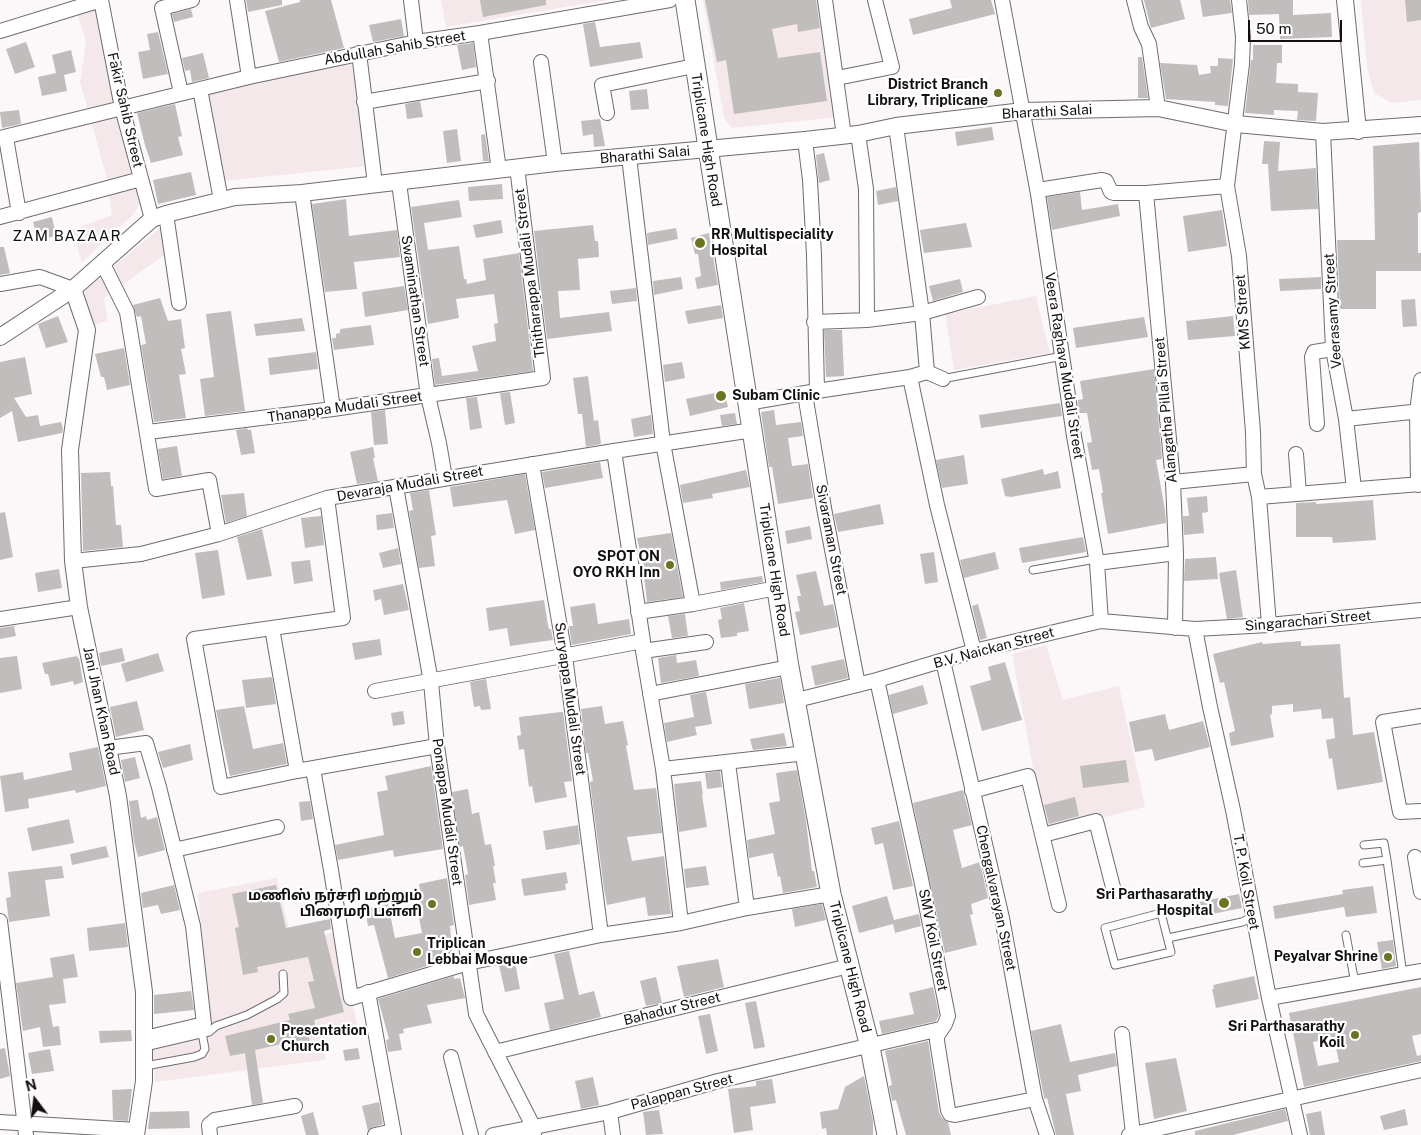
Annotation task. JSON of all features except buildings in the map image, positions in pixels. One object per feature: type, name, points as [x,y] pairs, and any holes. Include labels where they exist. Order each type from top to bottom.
[{"type":"main road","name":"Triplicane High Road","points":[[684,0],[789,667],[797,700],[831,894],[870,1047],[887,1135]]},
{"type":"street","points":[[0,31],[101,0]]},
{"type":"street","name":"Fakir Sahib Street","points":[[101,0],[122,108],[141,179],[159,217],[179,303]]},
{"type":"street","points":[[181,93],[162,8],[192,0]]},
{"type":"street","points":[[237,0],[250,77]]},
{"type":"street","points":[[411,0],[416,42]]},
{"type":"street","name":"Abdullah Sahib Street","points":[[3,138],[181,93],[416,42],[480,33],[670,0]]},
{"type":"street","points":[[824,0],[837,78],[866,189],[867,320]]},
{"type":"street","points":[[837,78],[892,66],[875,0]]},
{"type":"street","name":"Veera Raghava Mudali Street","points":[[1002,0],[1038,190],[1074,436],[1097,561],[1101,621]]},
{"type":"street","points":[[1134,0],[1141,27],[1149,44],[1158,108]]},
{"type":"street","name":"KMS Street","points":[[1239,0],[1243,37],[1242,64],[1228,186],[1239,256],[1253,432],[1254,474],[1259,497],[1269,625]]},
{"type":"street","points":[[1345,0],[1358,131]]},
{"type":"street","points":[[480,33],[499,170]]},
{"type":"street","points":[[359,54],[375,184]]},
{"type":"street","points":[[541,62],[555,163]]},
{"type":"street","points":[[606,113],[602,85],[694,66]]},
{"type":"street","points":[[364,102],[488,81]]},
{"type":"street","points":[[200,89],[221,200]]},
{"type":"street","name":"Bharathi Salai","points":[[0,337],[73,290],[159,217],[235,197],[302,194],[517,167],[805,140],[896,126],[1023,111],[1158,108],[1236,124],[1323,132],[1421,125]]},
{"type":"street","points":[[896,126],[922,312],[927,372]]},
{"type":"street","name":"Veerasamy Street","points":[[1323,132],[1333,349],[1346,419],[1354,489]]},
{"type":"street","points":[[3,138],[19,213]]},
{"type":"street","name":"Sivaraman Street","points":[[805,140],[810,180],[814,255],[811,392],[824,508],[858,686]]},
{"type":"street","points":[[630,157],[663,443],[693,604]]},
{"type":"street","name":"Thitharappa Mudali Street","points":[[517,167],[543,378]]},
{"type":"street","points":[[0,217],[141,179]]},
{"type":"street","points":[[1038,190],[1102,180],[1106,181],[1111,192],[1146,194],[1228,186]]},
{"type":"street","name":"Swaminathan Street","points":[[399,183],[428,396],[439,442],[444,478]]},
{"type":"street","points":[[302,194],[332,409]]},
{"type":"street","name":"Alangatha Pillai Street","points":[[1146,194],[1173,482],[1176,553],[1175,628]]},
{"type":"street","points":[[103,264],[126,312],[148,432],[156,489],[209,480],[219,534]]},
{"type":"street","points":[[0,284],[40,277],[73,290]]},
{"type":"street","name":"Jani Jhan Khan Road","points":[[73,290],[87,330],[70,450],[72,561],[79,607],[118,796],[142,973],[145,1066],[136,1132]]},
{"type":"street","points":[[814,322],[867,320],[922,312],[978,297]]},
{"type":"street","points":[[1317,424],[1312,357],[1314,352],[1333,349]]},
{"type":"street","points":[[747,403],[910,377],[927,372],[945,378]]},
{"type":"street","points":[[910,377],[937,505],[974,651]]},
{"type":"street","name":"Thanappa Mudali Street","points":[[148,432],[428,396],[543,378]]},
{"type":"street","points":[[1259,497],[1419,484],[1421,380]]},
{"type":"street","points":[[1346,419],[1419,411]]},
{"type":"street","name":"Devaraja Mudali Street","points":[[72,561],[140,554],[219,534],[327,498],[752,430]]},
{"type":"street","points":[[614,451],[663,769],[681,923]]},
{"type":"street","points":[[1296,454],[1299,493]]},
{"type":"street","name":"Suryappa Mudali Street","points":[[532,464],[565,656],[601,935]]},
{"type":"street","points":[[1173,482],[1254,474]]},
{"type":"street","name":"Ponappa Mudali Street","points":[[396,487],[432,682],[437,746],[476,1014],[533,1131]]},
{"type":"street","points":[[327,498],[343,618],[194,639],[221,787],[297,771],[437,746]]},
{"type":"street","points":[[1097,561],[1176,553]]},
{"type":"street","points":[[638,612],[693,604],[776,588]]},
{"type":"street","points":[[0,619],[79,607]]},
{"type":"street","name":"Singarachari Street","points":[[1195,629],[1269,625],[1421,610]]},
{"type":"street","name":"B.V. Naickan Street","points":[[797,700],[858,686],[974,651],[1101,621],[1195,629]]},
{"type":"street","points":[[272,628],[297,771]]},
{"type":"street","name":"T. P. Koil Street","points":[[1195,629],[1233,810],[1268,998],[1300,1135]]},
{"type":"street","points":[[375,692],[565,656],[643,646],[706,642]]},
{"type":"street","name":"Chengalvarayan Street","points":[[943,661],[1002,918],[1035,1099],[1047,1135]]},
{"type":"street","points":[[650,694],[789,667]]},
{"type":"street","name":"SMV Koil Street","points":[[878,680],[922,879],[948,1016],[945,1024],[940,1029],[937,1041],[950,1114],[1035,1099]]},
{"type":"street","points":[[1421,716],[1383,722],[1400,812],[1421,811]]},
{"type":"street","points":[[108,748],[146,743],[192,926],[204,1024],[145,1042]]},
{"type":"street","points":[[663,769],[806,753]]},
{"type":"street","points":[[728,763],[747,908]]},
{"type":"street","points":[[313,769],[351,998],[468,962],[601,935],[681,923],[747,908],[831,894]]},
{"type":"street","points":[[972,791],[1028,776],[1059,906]]},
{"type":"street","points":[[1043,835],[1096,821],[1114,891]]},
{"type":"street","points":[[174,850],[277,827]]},
{"type":"street","points":[[1415,857],[1421,892]]},
{"type":"street","points":[[0,921],[25,1130]]},
{"type":"street","name":"Bahadur Street","points":[[495,1052],[849,966]]},
{"type":"street","points":[[1268,998],[1421,972]]},
{"type":"street","points":[[368,992],[393,1133],[375,1135]]},
{"type":"street","name":"Palappan Street","points":[[493,1135],[533,1131],[610,1112],[718,1081],[870,1047],[940,1029]]},
{"type":"street","points":[[1122,1034],[1131,1135],[1421,1070]]},
{"type":"street","points":[[451,1057],[471,1135]]},
{"type":"street","points":[[210,1135],[209,1125],[215,1120],[295,1106]]},
{"type":"street","points":[[610,1112],[613,1135]]},
{"type":"street","points":[[0,1122],[25,1130],[136,1132]]},
{"type":"lane","points":[[945,378],[1063,356]]},
{"type":"lane","points":[[1033,570],[1097,561]]},
{"type":"lane","points":[[1364,844],[1384,843],[1403,975]]},
{"type":"lane","points":[[1363,863],[1387,860]]},
{"type":"lane","points":[[1161,913],[1168,938],[1170,952],[1115,965],[1104,928],[1161,913]]},
{"type":"lane","points":[[1168,938],[1242,922],[1252,917]]},
{"type":"lane","points":[[1346,935],[1355,984]]},
{"type":"lane","points":[[145,1042],[202,1034],[209,1032],[224,1022],[247,1015],[277,999],[284,993],[283,974]]},
{"type":"lane","points":[[145,1066],[202,1054],[205,1049],[202,1034]]},
{"type":"shaded area","points":[[73,0],[94,0],[142,200],[133,215],[82,262],[71,230],[112,215],[106,175],[80,82],[86,41]]},
{"type":"shaded area","points":[[441,0],[607,0],[446,27]]},
{"type":"shaded area","points":[[703,0],[820,0],[839,117],[732,128],[724,118]]},
{"type":"shaded area","points":[[1361,0],[1421,0],[1421,100],[1392,103],[1374,93],[1367,67]]},
{"type":"shaded area","points":[[350,56],[368,166],[223,181],[204,89]]},
{"type":"shaded area","points":[[164,225],[173,249],[104,298],[108,321],[93,325],[85,302],[85,290]]},
{"type":"shaded area","points":[[1036,296],[1050,353],[954,370],[945,314]]},
{"type":"shaded area","points":[[1046,645],[1063,700],[1119,686],[1145,807],[1045,832],[1012,654]]},
{"type":"shaded area","points":[[277,878],[292,942],[336,932],[358,1028],[323,1033],[325,1060],[155,1082],[152,1040],[211,1027],[198,893]]},
{"type":"place","name":"District Branch Library, Triplicane","points":[[998,93]]},
{"type":"place","name":"RR Multispeciality Hospital","points":[[700,243]]},
{"type":"place","name":"Subam Clinic","points":[[721,396]]},
{"type":"place","name":"SPOT ON OYO RKH Inn","points":[[670,565]]},
{"type":"place","name":"Sri Parthasarathy Hospital","points":[[1224,903]]},
{"type":"place","name":"மணிஸ் நர்சரி மற்றும் பிரைமரி பள்ளி","points":[[432,904]]},
{"type":"place","name":"Triplican Lebbai Mosque","points":[[417,952]]},
{"type":"place","name":"Peyalvar Shrine","points":[[1388,957]]},
{"type":"place","name":"Sri Parthasarathy Koil","points":[[1355,1035]]},
{"type":"place","name":"Presentation Church","points":[[271,1039]]},
{"type":"district","name":"ZAM BAZAAR","points":[[67,236]]}]
